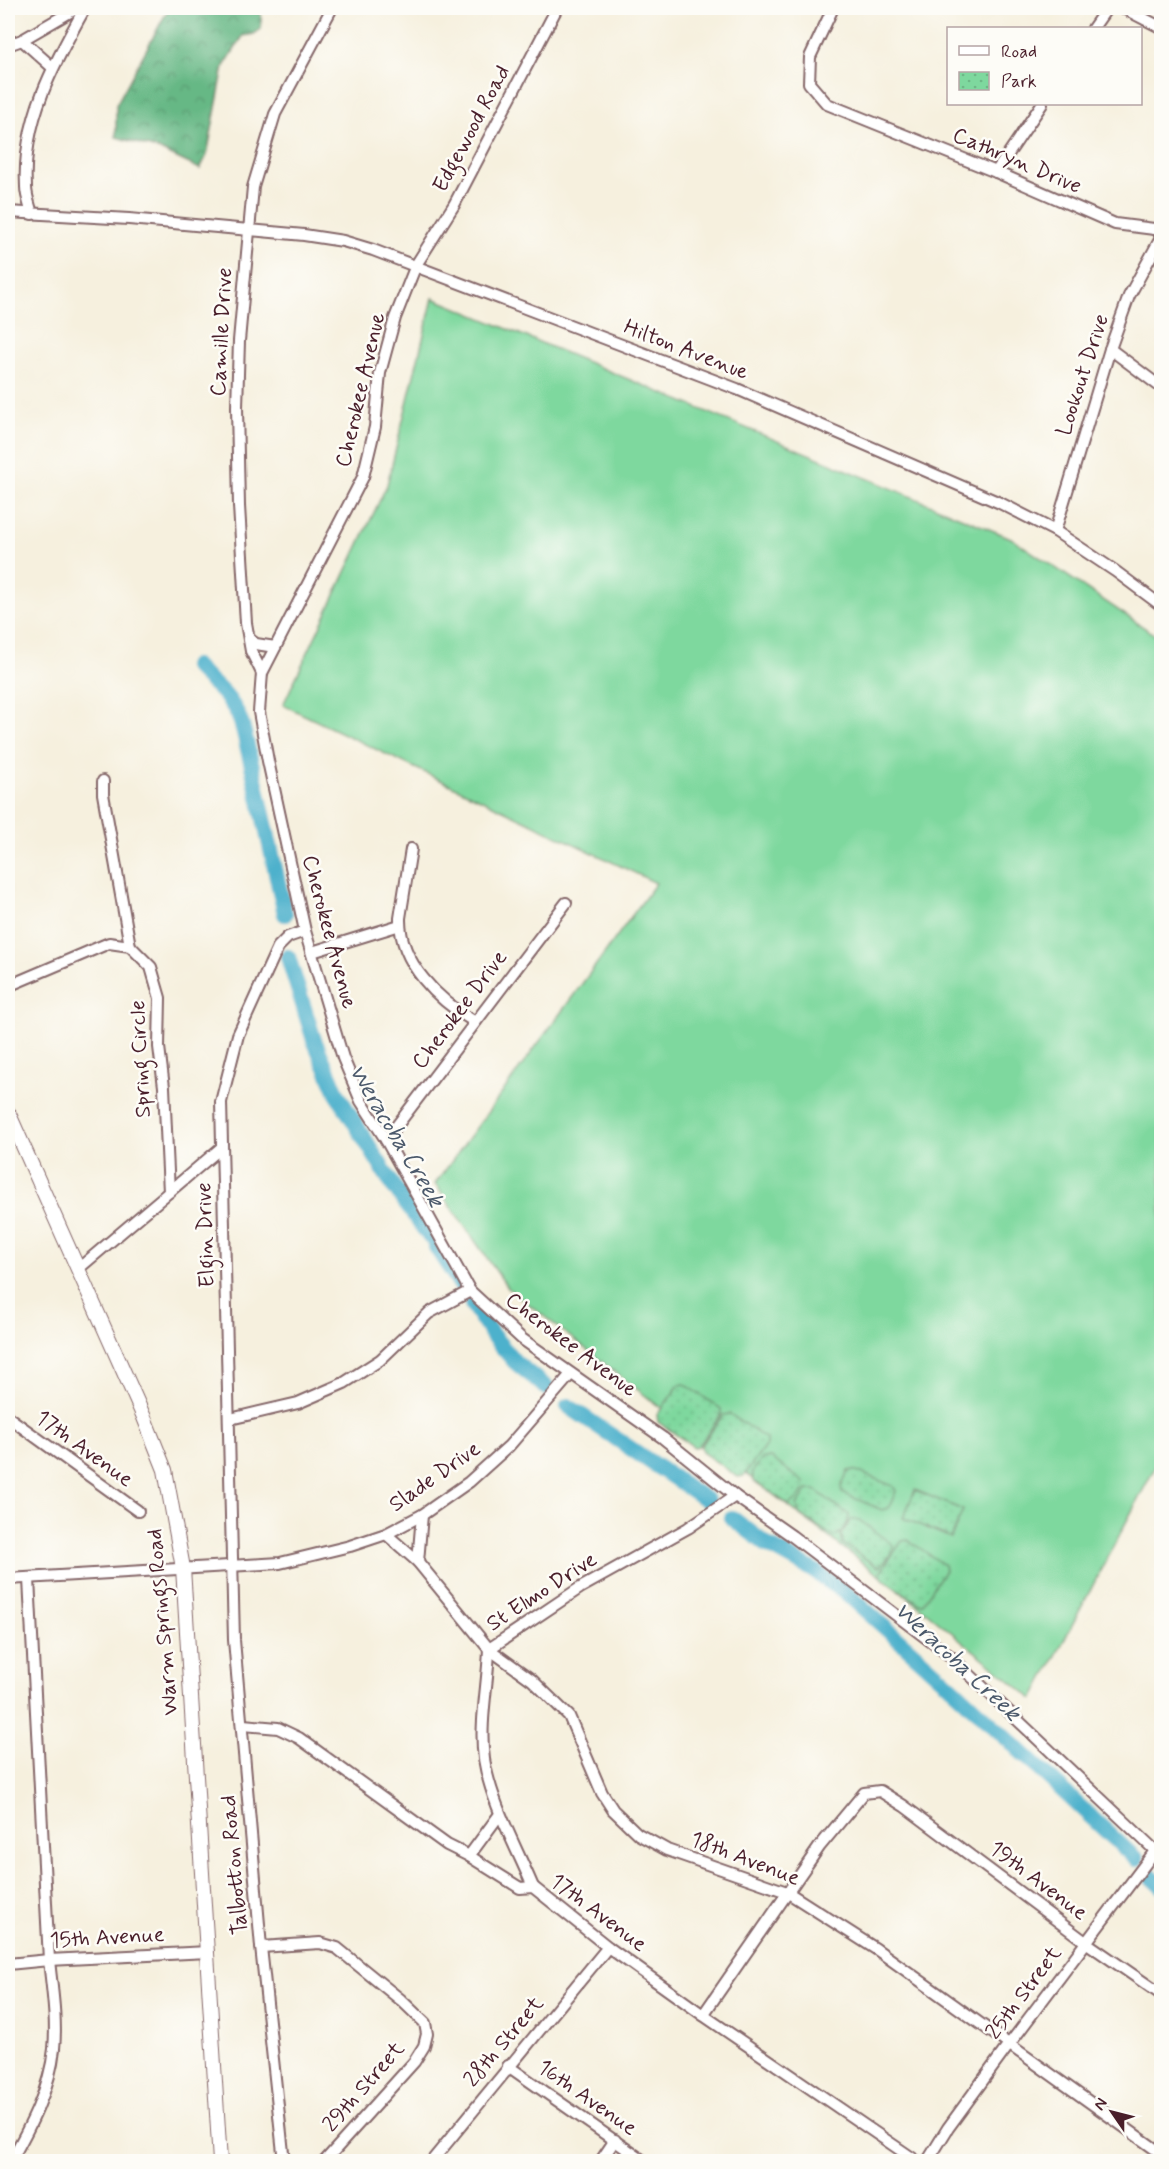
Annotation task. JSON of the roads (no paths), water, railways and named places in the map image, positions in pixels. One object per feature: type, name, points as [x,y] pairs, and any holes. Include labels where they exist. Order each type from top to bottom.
[{"type":"main road","name":"Warm Springs Road","points":[[8,1112],[143,1415],[165,1470],[170,1490],[183,1568],[220,2162]]},
{"type":"street","points":[[8,45],[22,40],[77,8]]},
{"type":"street","points":[[32,214],[26,188],[30,141],[37,109],[52,67],[85,8]]},
{"type":"street","name":"Camille Drive","points":[[262,674],[251,651],[246,623],[239,506],[237,407],[239,341],[248,230],[253,187],[275,114],[332,8]]},
{"type":"street","name":"Edgewood Road","points":[[416,266],[454,205],[557,8]]},
{"type":"street","name":"Cathryn Drive","points":[[833,8],[810,57],[809,83],[827,104],[996,172],[1114,224],[1161,230]]},
{"type":"street","points":[[1094,27],[1107,8]]},
{"type":"street","points":[[1123,8],[1161,28]]},
{"type":"street","points":[[22,40],[52,67]]},
{"type":"street","points":[[996,172],[1041,105]]},
{"type":"street","name":"Hilton Avenue","points":[[8,212],[304,235],[343,241],[373,250],[737,389],[1000,503],[1055,531],[1115,571],[1161,606]]},
{"type":"street","name":"Lookout Drive","points":[[1055,531],[1110,349],[1129,296],[1161,236]]},
{"type":"street","name":"Cherokee Avenue","points":[[416,266],[395,318],[380,373],[375,427],[363,477],[262,674],[259,712],[305,931],[330,1017],[361,1101],[386,1140],[470,1291],[522,1339],[663,1438],[735,1496],[792,1536],[950,1656],[1158,1854]]},
{"type":"street","points":[[1110,349],[1161,388]]},
{"type":"street","points":[[249,639],[256,644],[275,647]]},
{"type":"street","points":[[8,986],[109,943],[130,946],[103,794],[103,781]]},
{"type":"street","points":[[411,849],[400,925],[408,953],[415,967],[454,1009],[475,1022]]},
{"type":"street","name":"Cherokee Drive","points":[[386,1140],[566,903]]},
{"type":"street","points":[[312,952],[400,925]]},
{"type":"street","name":"Elgin Drive","points":[[232,1564],[221,1102],[238,1035],[278,947],[288,937],[305,931]]},
{"type":"street","name":"Spring Circle","points":[[130,946],[152,967],[160,998],[159,1047],[164,1087],[169,1192]]},
{"type":"street","points":[[78,1269],[222,1147]]},
{"type":"street","points":[[230,1419],[298,1403],[344,1383],[380,1360],[429,1313],[470,1291]]},
{"type":"street","name":"Slade Drive","points":[[8,1579],[232,1564],[280,1563],[350,1546],[386,1534],[422,1515],[468,1482],[509,1446],[571,1374]]},
{"type":"street","name":"17th Avenue","points":[[8,1417],[138,1511]]},
{"type":"street","name":"St Elmo Drive","points":[[533,1887],[500,1814],[484,1759],[483,1712],[489,1649],[580,1588],[688,1527],[735,1496]]},
{"type":"street","points":[[418,1562],[422,1515]]},
{"type":"street","name":"18th Avenue","points":[[386,1534],[418,1562],[489,1649],[532,1680],[568,1716],[602,1793],[613,1810],[638,1834],[666,1850],[787,1892],[876,1949],[1161,2154]]},
{"type":"street","name":"Talbotton Road","points":[[232,1564],[234,1640],[261,1947],[284,2162]]},
{"type":"street","points":[[10,2162],[28,2130],[45,2089],[54,2049],[54,2010],[49,1960],[29,1579]]},
{"type":"street","name":"17th Avenue","points":[[243,1725],[278,1728],[299,1738],[447,1845],[520,1888],[533,1887],[608,1947],[703,2015],[918,2162]]},
{"type":"street","name":"19th Avenue","points":[[787,1892],[820,1846],[864,1793],[879,1791],[990,1869],[1161,1995]]},
{"type":"street","points":[[469,1856],[500,1814]]},
{"type":"street","name":"25th Street","points":[[927,2162],[948,2128],[1008,2046],[1158,1854]]},
{"type":"street","points":[[703,2015],[787,1892]]},
{"type":"street","name":"29th Street","points":[[261,1947],[320,1942],[337,1948],[401,2000],[425,2023],[427,2034],[424,2046],[414,2062],[324,2162]]},
{"type":"street","name":"28th Street","points":[[431,2162],[608,1947]]},
{"type":"street","name":"15th Avenue","points":[[8,1964],[208,1952]]},
{"type":"street","name":"16th Avenue","points":[[508,2066],[645,2162]]},
{"type":"street","points":[[600,2162],[615,2140]]},
{"type":"waterway","name":"Weracoba Creek","points":[[195,666],[225,695],[240,719],[285,914]]},
{"type":"waterway","name":"Weracoba Creek","points":[[288,957],[314,1040],[339,1097],[392,1184],[430,1237]]},
{"type":"waterway","name":"Weracoba Creek","points":[[436,1247],[461,1285]]},
{"type":"waterway","name":"Weracoba Creek","points":[[472,1304],[493,1336],[515,1362],[547,1388]]},
{"type":"waterway","name":"Weracoba Creek","points":[[568,1406],[708,1501]]},
{"type":"waterway","name":"Weracoba Creek","points":[[732,1518],[767,1545],[811,1569],[845,1592],[956,1691],[1136,1859]]},
{"type":"waterway","name":"Weracoba Creek","points":[[1149,1874],[1162,1886]]}]
